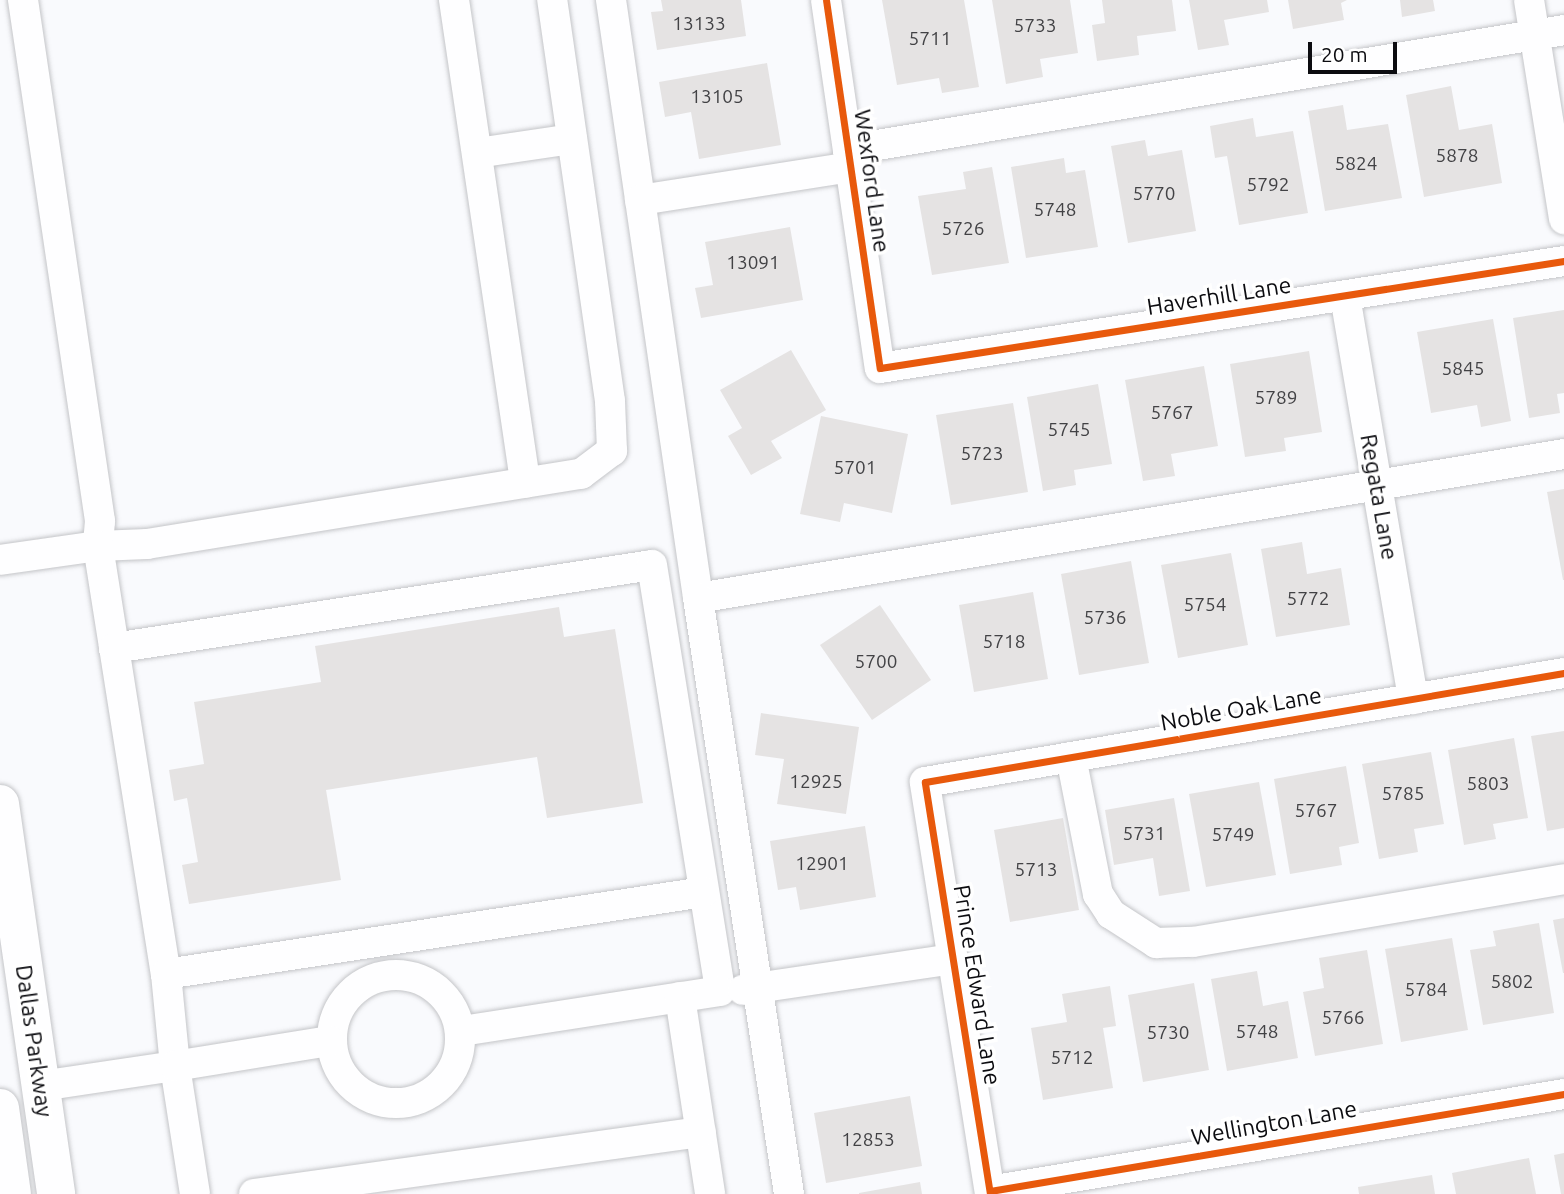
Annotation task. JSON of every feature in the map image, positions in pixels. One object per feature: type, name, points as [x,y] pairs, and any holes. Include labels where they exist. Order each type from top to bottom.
[{"type":"main road","name":"Dallas Parkway","points":[[0,804],[57,1194]]},
{"type":"main road","points":[[0,1108],[12,1194]]},
{"type":"street","points":[[23,0],[100,521],[98,545],[166,974],[175,1066],[195,1194]]},
{"type":"street","points":[[454,0],[525,483]]},
{"type":"street","points":[[0,560],[98,545],[147,544],[581,474],[612,451],[610,401],[552,0]]},
{"type":"street","points":[[611,0],[698,598],[760,989],[789,1194]]},
{"type":"street","name":"Wexford Lane","points":[[826,0],[880,368]]},
{"type":"street","points":[[1530,0],[1550,33],[1564,219]]},
{"type":"street","points":[[640,200],[849,158],[1550,33]]},
{"type":"street","points":[[477,153],[572,139]]},
{"type":"street","name":"Haverhill Lane","points":[[880,368],[1564,261]]},
{"type":"street","name":"Regata Lane","points":[[1345,296],[1413,699]]},
{"type":"street","points":[[698,598],[1564,454]]},
{"type":"street","points":[[114,648],[652,565],[720,991]]},
{"type":"street","name":"Noble Oak Lane","points":[[925,782],[1564,673]]},
{"type":"street","points":[[1071,757],[1098,894],[1111,914],[1156,943],[1194,942],[1564,878]]},
{"type":"street","name":"Prince Edward Lane","points":[[925,782],[990,1192]]},
{"type":"street","points":[[166,974],[704,892]]},
{"type":"street","points":[[461,1031],[720,991],[760,989],[953,958]]},
{"type":"street","points":[[402,975],[428,982],[447,996],[461,1031],[461,1057],[450,1073],[431,1094],[404,1101],[380,1101],[356,1091],[338,1072],[330,1041],[336,1015],[351,994],[374,978],[402,975]]},
{"type":"street","points":[[680,997],[710,1194]]},
{"type":"street","points":[[41,1086],[330,1041]]},
{"type":"street","name":"Wellington Lane","points":[[990,1192],[1564,1094]]},
{"type":"street","points":[[254,1194],[701,1132]]},
{"type":"building","points":[[661,0],[741,0],[746,36],[657,50],[651,12],[663,11]]},
{"type":"building","points":[[882,0],[964,0],[979,87],[942,93],[939,78],[897,85]]},
{"type":"building","points":[[992,0],[1070,0],[1078,53],[1040,59],[1043,77],[1006,84]]},
{"type":"building","points":[[1102,0],[1172,0],[1176,31],[1137,36],[1139,55],[1097,61],[1092,25],[1105,23]]},
{"type":"building","points":[[1189,0],[1267,0],[1269,12],[1224,20],[1229,45],[1198,50]]},
{"type":"building","points":[[1288,0],[1347,0],[1341,3],[1344,20],[1293,29]]},
{"type":"building","points":[[1400,0],[1433,0],[1435,11],[1402,17]]},
{"type":"building","points":[[767,63],[781,145],[699,159],[691,112],[665,117],[659,82]]},
{"type":"building","points":[[1451,86],[1459,130],[1492,124],[1502,183],[1424,197],[1406,95]]},
{"type":"building","points":[[1343,105],[1347,130],[1388,124],[1402,198],[1325,211],[1308,111]]},
{"type":"building","points":[[1253,118],[1256,137],[1293,131],[1308,213],[1239,225],[1227,156],[1215,158],[1210,126]]},
{"type":"building","points":[[1145,140],[1148,156],[1182,150],[1196,231],[1128,243],[1111,146]]},
{"type":"building","points":[[1064,158],[1066,173],[1085,170],[1098,247],[1026,258],[1011,167]]},
{"type":"building","points":[[992,167],[1009,263],[932,275],[918,196],[966,189],[963,172]]},
{"type":"building","points":[[790,227],[803,300],[701,318],[695,288],[713,285],[705,242]]},
{"type":"building","points":[[1564,310],[1564,393],[1557,394],[1560,413],[1529,418],[1513,318]]},
{"type":"building","points":[[1493,319],[1511,421],[1481,427],[1477,405],[1431,413],[1417,332]]},
{"type":"building","points":[[791,350],[826,410],[771,441],[782,458],[751,475],[728,436],[742,428],[720,390]]},
{"type":"building","points":[[1309,351],[1322,432],[1284,438],[1286,451],[1245,457],[1230,364]]},
{"type":"building","points":[[1204,366],[1218,446],[1171,454],[1175,476],[1143,481],[1125,380]]},
{"type":"building","points":[[1098,384],[1112,464],[1074,470],[1076,485],[1043,491],[1027,397]]},
{"type":"building","points":[[1013,403],[1028,492],[951,505],[936,415]]},
{"type":"building","points":[[821,416],[908,434],[892,513],[844,503],[840,522],[800,514]]},
{"type":"building","points":[[1564,489],[1564,580],[1563,580],[1547,492]]},
{"type":"building","points":[[1302,542],[1307,574],[1341,568],[1350,625],[1276,637],[1261,549]]},
{"type":"building","points":[[1231,553],[1248,645],[1178,658],[1161,565]]},
{"type":"building","points":[[1131,561],[1149,663],[1079,675],[1061,574]]},
{"type":"building","points":[[1033,592],[1048,679],[974,692],[959,605]]},
{"type":"building","points":[[880,605],[931,680],[872,720],[820,645]]},
{"type":"building","points":[[559,607],[564,637],[615,629],[643,803],[547,818],[537,757],[326,790],[341,880],[189,904],[182,865],[198,862],[187,798],[174,801],[169,770],[204,764],[194,702],[321,682],[315,646]]},
{"type":"building","points":[[761,713],[859,727],[846,814],[777,804],[784,759],[755,755]]},
{"type":"building","points":[[1564,731],[1564,828],[1547,831],[1531,736]]},
{"type":"building","points":[[1514,738],[1528,818],[1493,824],[1496,839],[1464,845],[1448,750]]},
{"type":"building","points":[[1431,752],[1444,824],[1414,829],[1418,852],[1379,859],[1362,764]]},
{"type":"building","points":[[1346,766],[1359,843],[1339,847],[1342,865],[1290,874],[1274,779]]},
{"type":"building","points":[[1259,782],[1276,875],[1206,887],[1189,794]]},
{"type":"building","points":[[1174,798],[1190,891],[1159,896],[1153,858],[1114,865],[1105,810]]},
{"type":"building","points":[[1063,818],[1079,910],[1010,922],[994,830]]},
{"type":"building","points":[[865,826],[876,897],[800,910],[796,887],[778,890],[770,841]]},
{"type":"building","points":[[1564,918],[1564,973],[1563,973],[1553,920]]},
{"type":"building","points":[[1539,923],[1554,1013],[1483,1025],[1470,950],[1496,946],[1493,931]]},
{"type":"building","points":[[1452,938],[1468,1030],[1401,1042],[1385,949]]},
{"type":"building","points":[[1367,950],[1383,1044],[1315,1056],[1303,992],[1324,988],[1319,958]]},
{"type":"building","points":[[1257,971],[1263,1006],[1288,1001],[1298,1058],[1227,1071],[1211,979]]},
{"type":"building","points":[[1194,983],[1209,1070],[1143,1082],[1128,995]]},
{"type":"building","points":[[1110,986],[1116,1026],[1103,1028],[1113,1088],[1043,1100],[1031,1028],[1067,1022],[1062,994]]},
{"type":"building","points":[[910,1096],[922,1166],[826,1183],[814,1113]]},
{"type":"building","points":[[1564,1153],[1564,1194],[1561,1194],[1554,1155]]},
{"type":"building","points":[[1529,1158],[1536,1194],[1456,1194],[1452,1173]]},
{"type":"building","points":[[1432,1175],[1435,1194],[1359,1194],[1358,1187]]},
{"type":"building","points":[[920,1182],[922,1194],[859,1194],[859,1193]]},
{"type":"cycle path","points":[[826,0],[880,368],[1564,261]]},
{"type":"cycle path","points":[[990,1194],[925,782],[1564,673]]},
{"type":"cycle path","points":[[990,1191],[1564,1094]]}]
